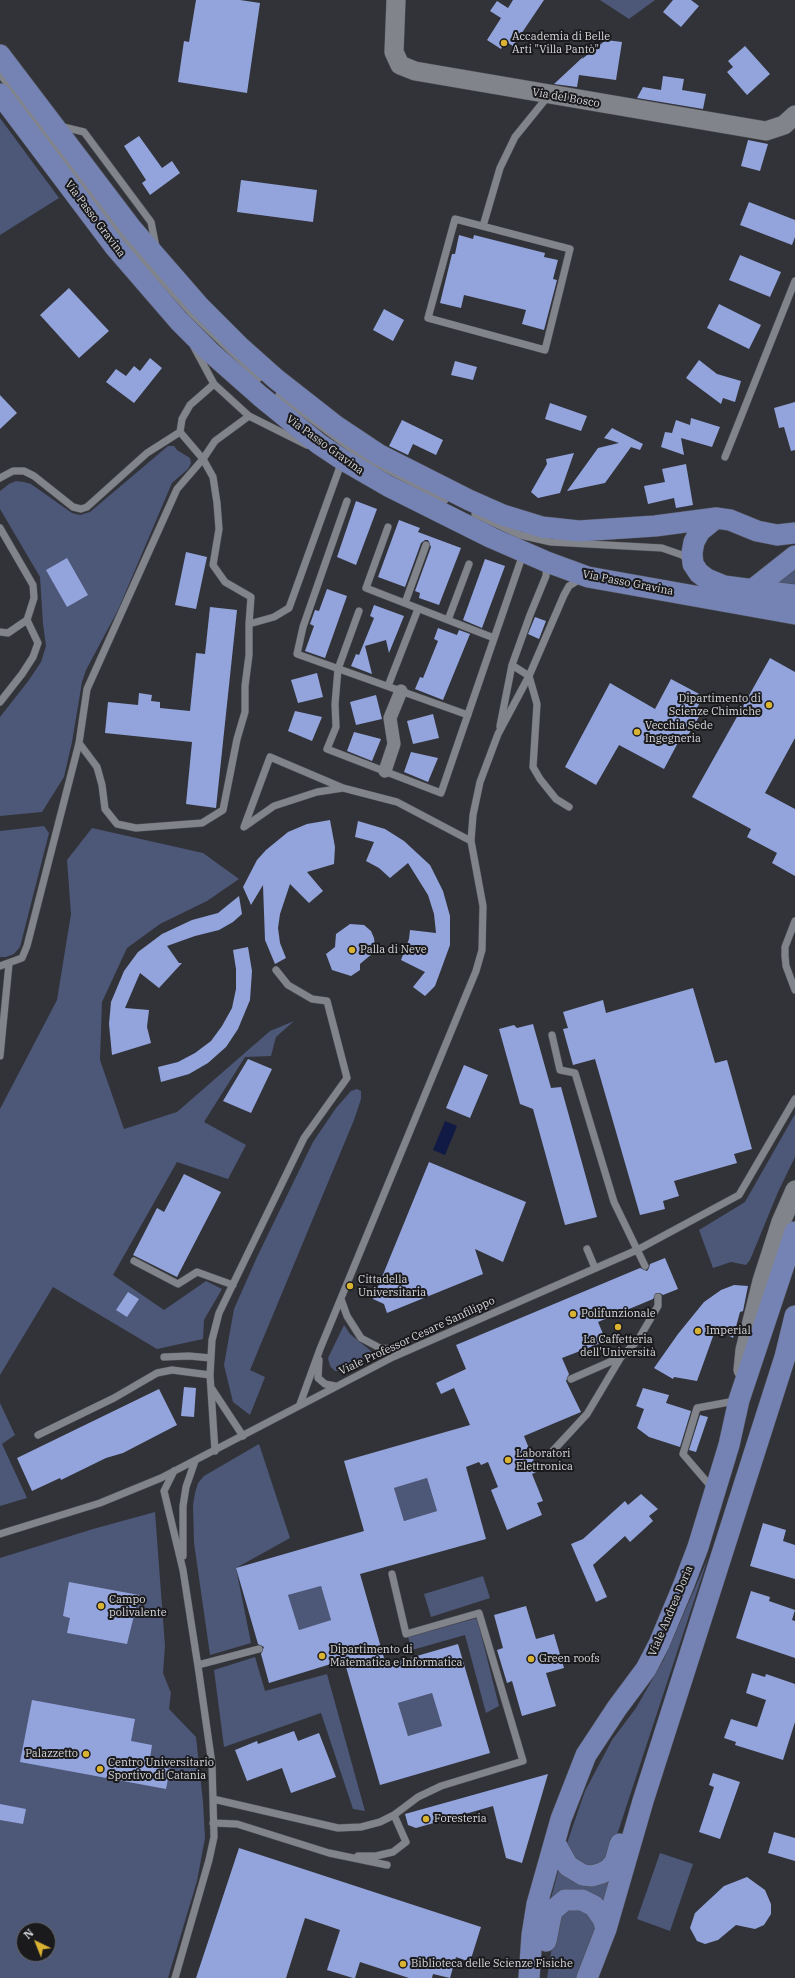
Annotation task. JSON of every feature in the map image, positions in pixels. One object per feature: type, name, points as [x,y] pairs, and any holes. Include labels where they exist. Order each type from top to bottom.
[{"type":"main road","name":"Via del Bosco","points":[[396,0],[394,52],[400,65],[415,71],[766,131],[784,125],[795,115]]},
{"type":"main road","name":"Via Passo Gravina","points":[[0,55],[132,229],[199,306],[239,346],[276,379],[336,426],[378,454],[469,500],[524,523],[542,527],[579,532],[655,526],[716,518],[730,520],[763,533],[777,535],[795,533]]},
{"type":"main road","name":"Via Passo Gravina","points":[[0,94],[115,247],[179,321],[209,351],[260,396],[343,460],[388,486],[524,552],[588,577],[795,614]]},
{"type":"main road","points":[[716,518],[700,531],[692,553],[693,564],[699,573],[707,579],[724,586],[795,595]]},
{"type":"main road","points":[[670,591],[752,590],[795,556]]},
{"type":"main road","points":[[740,1400],[745,1350],[762,1281],[781,1222],[795,1190]]},
{"type":"main road","name":"Viale Andrea Doria","points":[[529,1978],[532,1935],[537,1904],[561,1819],[586,1755],[617,1708],[646,1669],[659,1644],[698,1547],[729,1445],[740,1400],[795,1232]]},
{"type":"main road","points":[[587,1978],[606,1929],[643,1801],[785,1356],[795,1316]]},
{"type":"main road","points":[[785,1356],[795,1334]]},
{"type":"main road","points":[[555,1843],[568,1866],[575,1871],[583,1875],[602,1873],[614,1862],[622,1837],[643,1801]]},
{"type":"main road","points":[[541,1978],[548,1920],[552,1911],[557,1906],[566,1900],[582,1900],[594,1906],[606,1929]]},
{"type":"street","points":[[385,771],[394,744],[390,718],[401,691]]},
{"type":"lane","points":[[0,74],[108,217],[140,256],[192,314],[231,353],[269,387],[358,454],[451,502]]},
{"type":"lane","points":[[483,226],[500,168],[515,137],[550,95]]},
{"type":"lane","points":[[455,219],[483,226],[570,249],[545,350],[428,318],[455,219]]},
{"type":"lane","points":[[725,456],[795,281]]},
{"type":"lane","points":[[179,321],[214,384],[249,416],[343,460],[289,608],[274,617],[249,624]]},
{"type":"lane","points":[[0,478],[13,471],[24,471],[34,476],[73,507],[81,509],[87,507],[147,453],[180,432],[182,419],[190,405],[214,384]]},
{"type":"lane","points":[[0,966],[22,958],[27,946],[79,743],[87,689],[177,489],[203,459],[215,441],[249,416]]},
{"type":"lane","points":[[79,743],[97,767],[102,786],[105,809],[117,824],[136,828],[202,822],[223,810],[237,739],[245,712],[245,686],[249,655],[251,597],[225,582],[213,565],[219,529],[213,477],[203,459],[180,432]]},
{"type":"lane","points":[[347,501],[303,627],[297,654],[468,715]]},
{"type":"lane","points":[[465,509],[520,535],[551,542],[662,548],[682,555],[693,564]]},
{"type":"lane","points":[[388,527],[366,588],[494,638]]},
{"type":"lane","points":[[0,528],[33,585],[34,598],[27,620],[8,633],[0,632]]},
{"type":"lane","points":[[405,603],[426,545]]},
{"type":"lane","points":[[359,611],[338,669],[335,704],[336,727],[328,749],[441,793],[524,552]]},
{"type":"lane","points":[[498,734],[512,665],[546,576],[547,562]]},
{"type":"lane","points":[[448,620],[469,564]]},
{"type":"lane","points":[[300,1404],[320,1349],[476,971],[482,950],[483,906],[471,850],[471,841],[473,815],[480,782],[498,734],[529,676],[569,586],[578,579],[588,577]]},
{"type":"lane","points":[[388,686],[418,608]]},
{"type":"lane","points":[[0,702],[34,657],[38,643],[27,620]]},
{"type":"lane","points":[[512,665],[529,676],[537,704],[533,767],[540,780],[556,799],[569,807]]},
{"type":"lane","points":[[343,788],[317,792],[274,806],[244,827],[270,757],[343,788],[397,802],[471,841]]},
{"type":"lane","points":[[795,921],[787,942],[785,956],[786,966],[795,990]]},
{"type":"lane","points":[[0,1056],[9,964]]},
{"type":"lane","points":[[215,1451],[210,1375],[212,1340],[219,1313],[304,1138],[347,1078],[327,1001],[312,999],[288,985],[276,970]]},
{"type":"lane","points":[[552,1035],[560,1070],[575,1073],[614,1202],[645,1266]]},
{"type":"lane","name":"Viale Professor Cesare Sanfilippo","points":[[0,1534],[100,1503],[174,1471],[215,1451],[335,1386],[410,1350],[637,1250],[739,1195],[795,1099]]},
{"type":"lane","points":[[587,1249],[595,1268]]},
{"type":"lane","points":[[134,1261],[178,1284],[197,1272],[233,1285]]},
{"type":"lane","points":[[548,1455],[587,1414],[621,1357],[638,1340],[658,1306],[658,1297]]},
{"type":"lane","points":[[341,1298],[347,1316],[361,1338],[380,1348],[410,1350]]},
{"type":"lane","points":[[320,1349],[318,1378],[325,1384],[335,1386]]},
{"type":"lane","points":[[164,1357],[189,1356],[211,1358]]},
{"type":"lane","points":[[571,1379],[621,1357]]},
{"type":"lane","points":[[38,1435],[114,1398],[157,1373],[172,1370],[210,1375]]},
{"type":"lane","points":[[211,1388],[243,1436]]},
{"type":"lane","points":[[715,1491],[683,1454],[697,1408],[740,1400]]},
{"type":"lane","points":[[183,1570],[183,1506],[186,1487],[195,1461]]},
{"type":"lane","points":[[174,1471],[164,1491],[183,1570],[198,1665],[212,1764],[214,1838],[175,1978]]},
{"type":"lane","points":[[213,1799],[338,1828],[360,1828],[380,1822],[394,1815],[418,1797],[441,1786],[523,1761],[479,1613],[406,1634],[392,1574]]},
{"type":"lane","points":[[198,1665],[259,1649]]},
{"type":"lane","points":[[340,1856],[376,1856],[392,1852],[406,1842],[394,1815]]},
{"type":"lane","points":[[213,1823],[237,1824],[251,1827],[340,1856],[387,1865]]},
{"type":"shaded area","points":[[600,0],[655,0],[629,19]]},
{"type":"shaded area","points":[[0,118],[59,198],[0,235]]},
{"type":"shaded area","points":[[168,446],[174,446],[177,450],[190,458],[191,463],[188,469],[172,483],[118,610],[86,670],[82,682],[72,742],[64,777],[42,812],[0,816],[0,717],[41,662],[46,646],[40,577],[0,509],[0,491],[16,481],[31,484],[72,513],[80,515],[90,512]]},
{"type":"shaded area","points":[[795,566],[795,584],[779,583],[778,580]]},
{"type":"shaded area","points":[[44,826],[49,833],[20,947],[14,954],[6,957],[0,957],[0,831]]},
{"type":"shaded area","points":[[92,828],[203,853],[239,879],[207,901],[160,924],[127,948],[102,1002],[100,1060],[124,1129],[177,1112],[270,1031],[294,1021],[276,1037],[271,1056],[245,1057],[204,1122],[246,1145],[228,1179],[177,1162],[113,1275],[164,1310],[206,1281],[222,1289],[204,1320],[203,1339],[157,1349],[53,1287],[0,1375],[0,1109],[57,1000],[71,914],[67,860]]},
{"type":"shaded area","points":[[357,1089],[361,1091],[361,1099],[354,1120],[250,1370],[265,1377],[250,1415],[233,1402],[224,1365],[234,1309],[257,1257],[313,1142],[336,1108],[351,1091]]},
{"type":"shaded area","points":[[795,1114],[795,1157],[778,1192],[750,1260],[746,1265],[731,1262],[713,1268],[699,1230],[745,1202]]},
{"type":"shaded area","points":[[445,1121],[457,1126],[445,1155],[433,1150]]},
{"type":"shaded area","points":[[344,1325],[350,1334],[371,1351],[370,1355],[341,1371],[335,1371],[330,1366],[328,1358]]},
{"type":"shaded area","points":[[0,1403],[15,1435],[2,1444],[27,1498],[0,1506]]},
{"type":"shaded area","points":[[259,1444],[290,1538],[236,1568],[251,1643],[210,1655],[194,1543],[193,1505],[195,1493],[198,1483],[204,1476]]},
{"type":"shaded area","points":[[427,1478],[437,1511],[404,1521],[394,1488]]},
{"type":"shaded area","name":"Centro Universitario Sportivo di Catania","points":[[155,1512],[165,1646],[163,1673],[171,1693],[169,1709],[196,1737],[203,1802],[205,1838],[197,1881],[168,1978],[0,1978],[0,1558],[93,1529]]},
{"type":"shaded area","points":[[708,1558],[613,1847],[599,1866],[576,1864],[567,1843],[585,1791],[612,1740],[636,1708],[664,1659]]},
{"type":"shaded area","points":[[483,1576],[490,1598],[431,1617],[424,1594]]},
{"type":"shaded area","points":[[321,1586],[331,1620],[299,1630],[288,1595]]},
{"type":"shaded area","points":[[477,1618],[499,1706],[486,1713],[465,1635],[412,1650],[408,1637]]},
{"type":"shaded area","points":[[255,1657],[265,1691],[327,1674],[365,1811],[353,1809],[321,1713],[224,1747],[214,1670]]},
{"type":"shaded area","points":[[432,1693],[442,1726],[408,1736],[398,1703]]},
{"type":"shaded area","points":[[660,1853],[693,1864],[670,1931],[637,1919]]},
{"type":"shaded area","points":[[559,1868],[609,1879],[605,1905],[555,1895],[551,1898]]},
{"type":"shaded area","points":[[579,1907],[593,1917],[596,1930],[577,1978],[547,1978],[556,1921],[563,1911]]},
{"type":"building","points":[[196,0],[240,0],[260,3],[247,93],[178,82],[184,41],[189,42]]},
{"type":"building","points":[[513,0],[544,0],[513,46],[505,41],[501,49],[487,40],[501,18],[490,11],[497,1],[508,8]]},
{"type":"building","points":[[673,0],[691,0],[699,6],[681,27],[663,12]]},
{"type":"building","points":[[606,40],[622,42],[616,80],[579,75],[577,87],[554,84],[583,57],[582,59]]},
{"type":"building","points":[[745,46],[770,74],[747,95],[727,72],[733,67],[728,61]]},
{"type":"building","points":[[663,76],[684,79],[682,90],[706,94],[703,109],[637,98],[643,87],[661,90]]},
{"type":"building","points":[[139,136],[162,168],[172,161],[180,173],[150,195],[142,183],[146,180],[124,146]]},
{"type":"building","points":[[748,140],[768,144],[760,171],[741,166]]},
{"type":"building","points":[[241,180],[317,190],[313,222],[237,212]]},
{"type":"building","points":[[749,202],[795,220],[795,237],[792,245],[740,225]]},
{"type":"building","points":[[459,235],[473,239],[474,235],[545,253],[544,257],[558,260],[553,279],[557,280],[544,330],[522,324],[526,310],[464,295],[461,308],[440,303],[452,254],[455,254]]},
{"type":"building","points":[[740,255],[781,272],[770,297],[729,280]]},
{"type":"building","points":[[69,288],[109,331],[79,358],[40,315]]},
{"type":"building","points":[[719,304],[761,325],[749,349],[707,328]]},
{"type":"building","points":[[384,309],[404,320],[393,341],[373,330]]},
{"type":"building","points":[[150,358],[162,368],[134,403],[106,382],[116,369],[126,376],[134,366],[140,371]]},
{"type":"building","points":[[699,360],[717,374],[741,381],[735,402],[723,398],[721,404],[686,378]]},
{"type":"building","points":[[455,361],[477,367],[473,380],[451,375]]},
{"type":"building","points":[[0,395],[17,413],[0,429]]},
{"type":"building","points":[[795,402],[795,450],[791,451],[784,427],[779,428],[774,408]]},
{"type":"building","points":[[550,403],[587,416],[581,431],[545,419]]},
{"type":"building","points":[[691,418],[720,427],[712,447],[681,438],[684,455],[661,447],[665,432],[672,433],[676,420],[690,425]]},
{"type":"building","points":[[402,420],[443,440],[436,455],[413,444],[408,455],[389,446]]},
{"type":"building","points":[[612,428],[643,444],[640,450],[631,447],[605,483],[567,491],[598,448],[619,443],[604,438]]},
{"type":"building","points":[[574,453],[560,493],[538,498],[531,492],[547,464],[546,459]]},
{"type":"building","points":[[686,464],[693,505],[676,508],[674,498],[648,504],[644,486],[665,482],[662,469]]},
{"type":"building","points":[[356,501],[377,509],[356,565],[337,557]]},
{"type":"building","points":[[399,520],[420,528],[418,532],[461,548],[439,605],[419,598],[420,593],[415,591],[431,547],[428,540],[421,543],[405,587],[378,577]]},
{"type":"building","points":[[186,552],[207,557],[196,609],[175,605]]},
{"type":"building","points":[[67,558],[88,595],[67,607],[46,570]]},
{"type":"building","points":[[485,559],[505,566],[482,628],[463,620]]},
{"type":"building","points":[[327,589],[347,596],[325,658],[305,651],[314,626],[310,624],[315,610],[319,611]]},
{"type":"building","points":[[374,605],[404,616],[389,653],[386,640],[365,646],[372,674],[351,666],[356,654],[359,655],[374,618],[370,616]]},
{"type":"building","points":[[210,607],[237,610],[216,808],[186,804],[192,742],[105,733],[108,702],[138,705],[139,693],[152,695],[151,701],[160,702],[160,708],[190,711],[196,653],[205,654]]},
{"type":"building","points":[[535,617],[546,621],[539,639],[528,634]]},
{"type":"building","points":[[438,628],[457,635],[459,630],[470,634],[443,700],[415,689],[420,677],[423,678],[438,641],[434,639]]},
{"type":"building","name":"Dipartimento di Scienze Chimiche","points":[[770,658],[795,672],[795,738],[765,793],[795,809],[795,876],[772,863],[777,853],[747,837],[751,829],[692,797]]},
{"type":"building","points":[[317,673],[323,697],[298,703],[291,680]]},
{"type":"building","name":"Vecchia Sede Ingegneria","points":[[671,679],[703,696],[695,712],[700,715],[687,737],[682,735],[664,769],[619,745],[596,785],[565,767],[610,683],[655,709]]},
{"type":"building","points":[[376,695],[382,719],[356,725],[350,702]]},
{"type":"building","points":[[295,711],[322,717],[312,741],[288,731]]},
{"type":"building","points":[[433,714],[439,738],[413,744],[407,721]]},
{"type":"building","points":[[354,732],[381,739],[372,761],[347,751]]},
{"type":"building","points":[[411,752],[438,758],[428,782],[404,772]]},
{"type":"building","points":[[330,820],[335,847],[334,864],[307,872],[323,891],[309,903],[290,884],[280,914],[278,928],[280,943],[286,958],[275,964],[265,940],[263,885],[251,905],[243,887],[257,860],[266,850],[288,832],[307,824]]},
{"type":"building","points":[[358,821],[385,829],[404,841],[430,865],[443,891],[450,916],[450,945],[435,986],[425,996],[413,987],[425,972],[401,960],[409,939],[410,930],[436,933],[434,914],[428,895],[408,863],[390,878],[379,868],[366,861],[374,842],[355,837]]},
{"type":"building","points":[[239,896],[242,914],[233,922],[219,930],[195,936],[167,946],[179,963],[182,963],[159,988],[140,973],[125,1008],[149,1010],[147,1027],[151,1043],[112,1055],[109,1024],[111,1002],[124,971],[138,952],[162,934],[192,920],[218,913]]},
{"type":"building","name":"Palla di Neve","points":[[350,924],[364,925],[371,931],[375,946],[373,953],[360,964],[360,970],[351,976],[332,970],[326,954],[335,947],[336,934]]},
{"type":"building","points":[[248,947],[252,971],[250,1000],[238,1029],[226,1047],[208,1063],[189,1074],[161,1082],[158,1067],[178,1062],[195,1053],[211,1041],[222,1026],[232,1008],[236,989],[236,969],[233,950]]},
{"type":"building","points":[[693,988],[715,1063],[727,1060],[752,1149],[734,1154],[737,1163],[674,1181],[679,1196],[663,1201],[665,1209],[640,1215],[595,1059],[573,1065],[563,1029],[568,1028],[563,1012],[603,1000],[606,1013]]},
{"type":"building","points":[[533,1024],[551,1088],[561,1087],[597,1217],[565,1225],[533,1109],[520,1104],[499,1029],[514,1025],[517,1028]]},
{"type":"building","points":[[248,1059],[272,1069],[251,1113],[223,1101]]},
{"type":"building","points":[[464,1065],[488,1075],[470,1118],[446,1108]]},
{"type":"building","points":[[429,1162],[526,1202],[503,1262],[475,1249],[483,1274],[387,1313],[384,1304],[373,1299]]},
{"type":"building","points":[[184,1174],[221,1192],[177,1277],[133,1255],[157,1208],[164,1212]]},
{"type":"building","points":[[665,1258],[678,1289],[663,1295],[656,1293],[653,1299],[598,1322],[606,1341],[562,1358],[569,1374],[566,1381],[581,1412],[524,1436],[538,1471],[532,1474],[543,1501],[537,1503],[542,1515],[507,1530],[491,1490],[498,1487],[488,1462],[481,1465],[479,1462],[466,1467],[486,1539],[360,1574],[386,1665],[458,1644],[490,1753],[380,1785],[344,1660],[269,1683],[261,1654],[264,1647],[258,1644],[236,1568],[364,1531],[344,1461],[470,1425],[454,1388],[441,1394],[436,1383],[466,1369],[456,1345],[640,1268],[647,1271],[650,1264]],"holes":[[[427,1478],[437,1511],[404,1521],[394,1488]],[[321,1586],[331,1620],[299,1630],[288,1595]],[[432,1693],[442,1726],[408,1736],[398,1703]]]},
{"type":"building","name":"Imperial","points":[[734,1285],[748,1286],[743,1311],[740,1312],[733,1338],[716,1328],[697,1381],[674,1377],[673,1379],[654,1368],[678,1334],[704,1302],[721,1290]]},
{"type":"building","points":[[128,1292],[139,1299],[127,1317],[116,1310]]},
{"type":"building","points":[[184,1387],[196,1388],[194,1417],[181,1416]]},
{"type":"building","points":[[643,1388],[669,1395],[666,1403],[691,1411],[680,1447],[649,1437],[637,1428],[644,1409],[636,1406]]},
{"type":"building","points":[[159,1389],[177,1425],[123,1453],[106,1458],[61,1480],[60,1478],[32,1491],[17,1458]]},
{"type":"building","points":[[700,1415],[708,1417],[696,1452],[689,1450]]},
{"type":"building","points":[[641,1494],[658,1509],[649,1516],[653,1521],[630,1542],[625,1536],[593,1565],[607,1597],[596,1602],[571,1544],[583,1539],[625,1501],[628,1505]]},
{"type":"building","points":[[763,1523],[786,1530],[783,1541],[795,1545],[795,1579],[750,1566]]},
{"type":"building","name":"Campo polivalente","points":[[69,1582],[139,1595],[127,1644],[67,1633],[70,1618],[63,1616]]},
{"type":"building","points":[[751,1591],[770,1597],[769,1601],[795,1610],[792,1620],[795,1621],[795,1658],[736,1638]]},
{"type":"building","name":"Green roofs","points":[[526,1606],[536,1639],[554,1634],[564,1668],[546,1673],[556,1706],[522,1716],[512,1681],[507,1683],[497,1650],[503,1648],[494,1615]]},
{"type":"building","points":[[752,1673],[765,1677],[766,1674],[795,1684],[795,1722],[783,1760],[735,1745],[736,1742],[724,1738],[731,1719],[757,1727],[766,1700],[746,1693]]},
{"type":"building","name":"Palazzetto","points":[[32,1700],[135,1719],[131,1741],[152,1745],[149,1765],[170,1769],[166,1789],[20,1762]]},
{"type":"building","points":[[294,1731],[298,1741],[319,1733],[336,1777],[291,1793],[282,1768],[247,1781],[235,1750],[257,1741],[258,1744]]},
{"type":"building","points":[[713,1773],[740,1782],[720,1839],[699,1832],[714,1787],[709,1785]]},
{"type":"building","name":"Foresteria","points":[[548,1774],[522,1863],[506,1858],[493,1806],[416,1828],[408,1825],[405,1814]]},
{"type":"building","points":[[0,1804],[26,1809],[23,1824],[0,1820]]},
{"type":"building","points":[[774,1832],[795,1838],[795,1861],[768,1853]]},
{"type":"building","points":[[239,1848],[481,1927],[470,1962],[456,1957],[450,1978],[433,1974],[432,1978],[409,1978],[360,1962],[355,1978],[353,1978],[327,1970],[340,1930],[305,1918],[286,1978],[196,1978]]},
{"type":"building","points":[[747,1877],[765,1890],[771,1904],[771,1914],[764,1925],[755,1929],[736,1925],[718,1940],[705,1944],[697,1941],[690,1928],[695,1913],[724,1886]]},
{"type":"place","name":"Accademia di Belle Arti \"Villa Pantò\"","points":[[504,43]]},
{"type":"place","name":"Dipartimento di Scienze Chimiche","points":[[769,705]]},
{"type":"place","name":"Vecchia Sede Ingegneria","points":[[637,732]]},
{"type":"place","name":"Palla di Neve","points":[[352,950]]},
{"type":"place","name":"Cittadella Universitaria","points":[[350,1286]]},
{"type":"place","name":"Polifunzionale","points":[[573,1314]]},
{"type":"place","name":"La Caffetteria dell'Università","points":[[618,1327]]},
{"type":"place","name":"Imperial","points":[[698,1331]]},
{"type":"place","name":"Laboratori Elettronica","points":[[508,1460]]},
{"type":"place","name":"Campo polivalente","points":[[101,1606]]},
{"type":"place","name":"Dipartimento di Matematica e Informatica","points":[[322,1656]]},
{"type":"place","name":"Green roofs","points":[[531,1659]]},
{"type":"place","name":"Palazzetto","points":[[86,1754]]},
{"type":"place","name":"Centro Universitario Sportivo di Catania","points":[[100,1769]]},
{"type":"place","name":"Foresteria","points":[[426,1819]]},
{"type":"place","name":"Biblioteca delle Scienze Fisiche","points":[[403,1964]]}]
